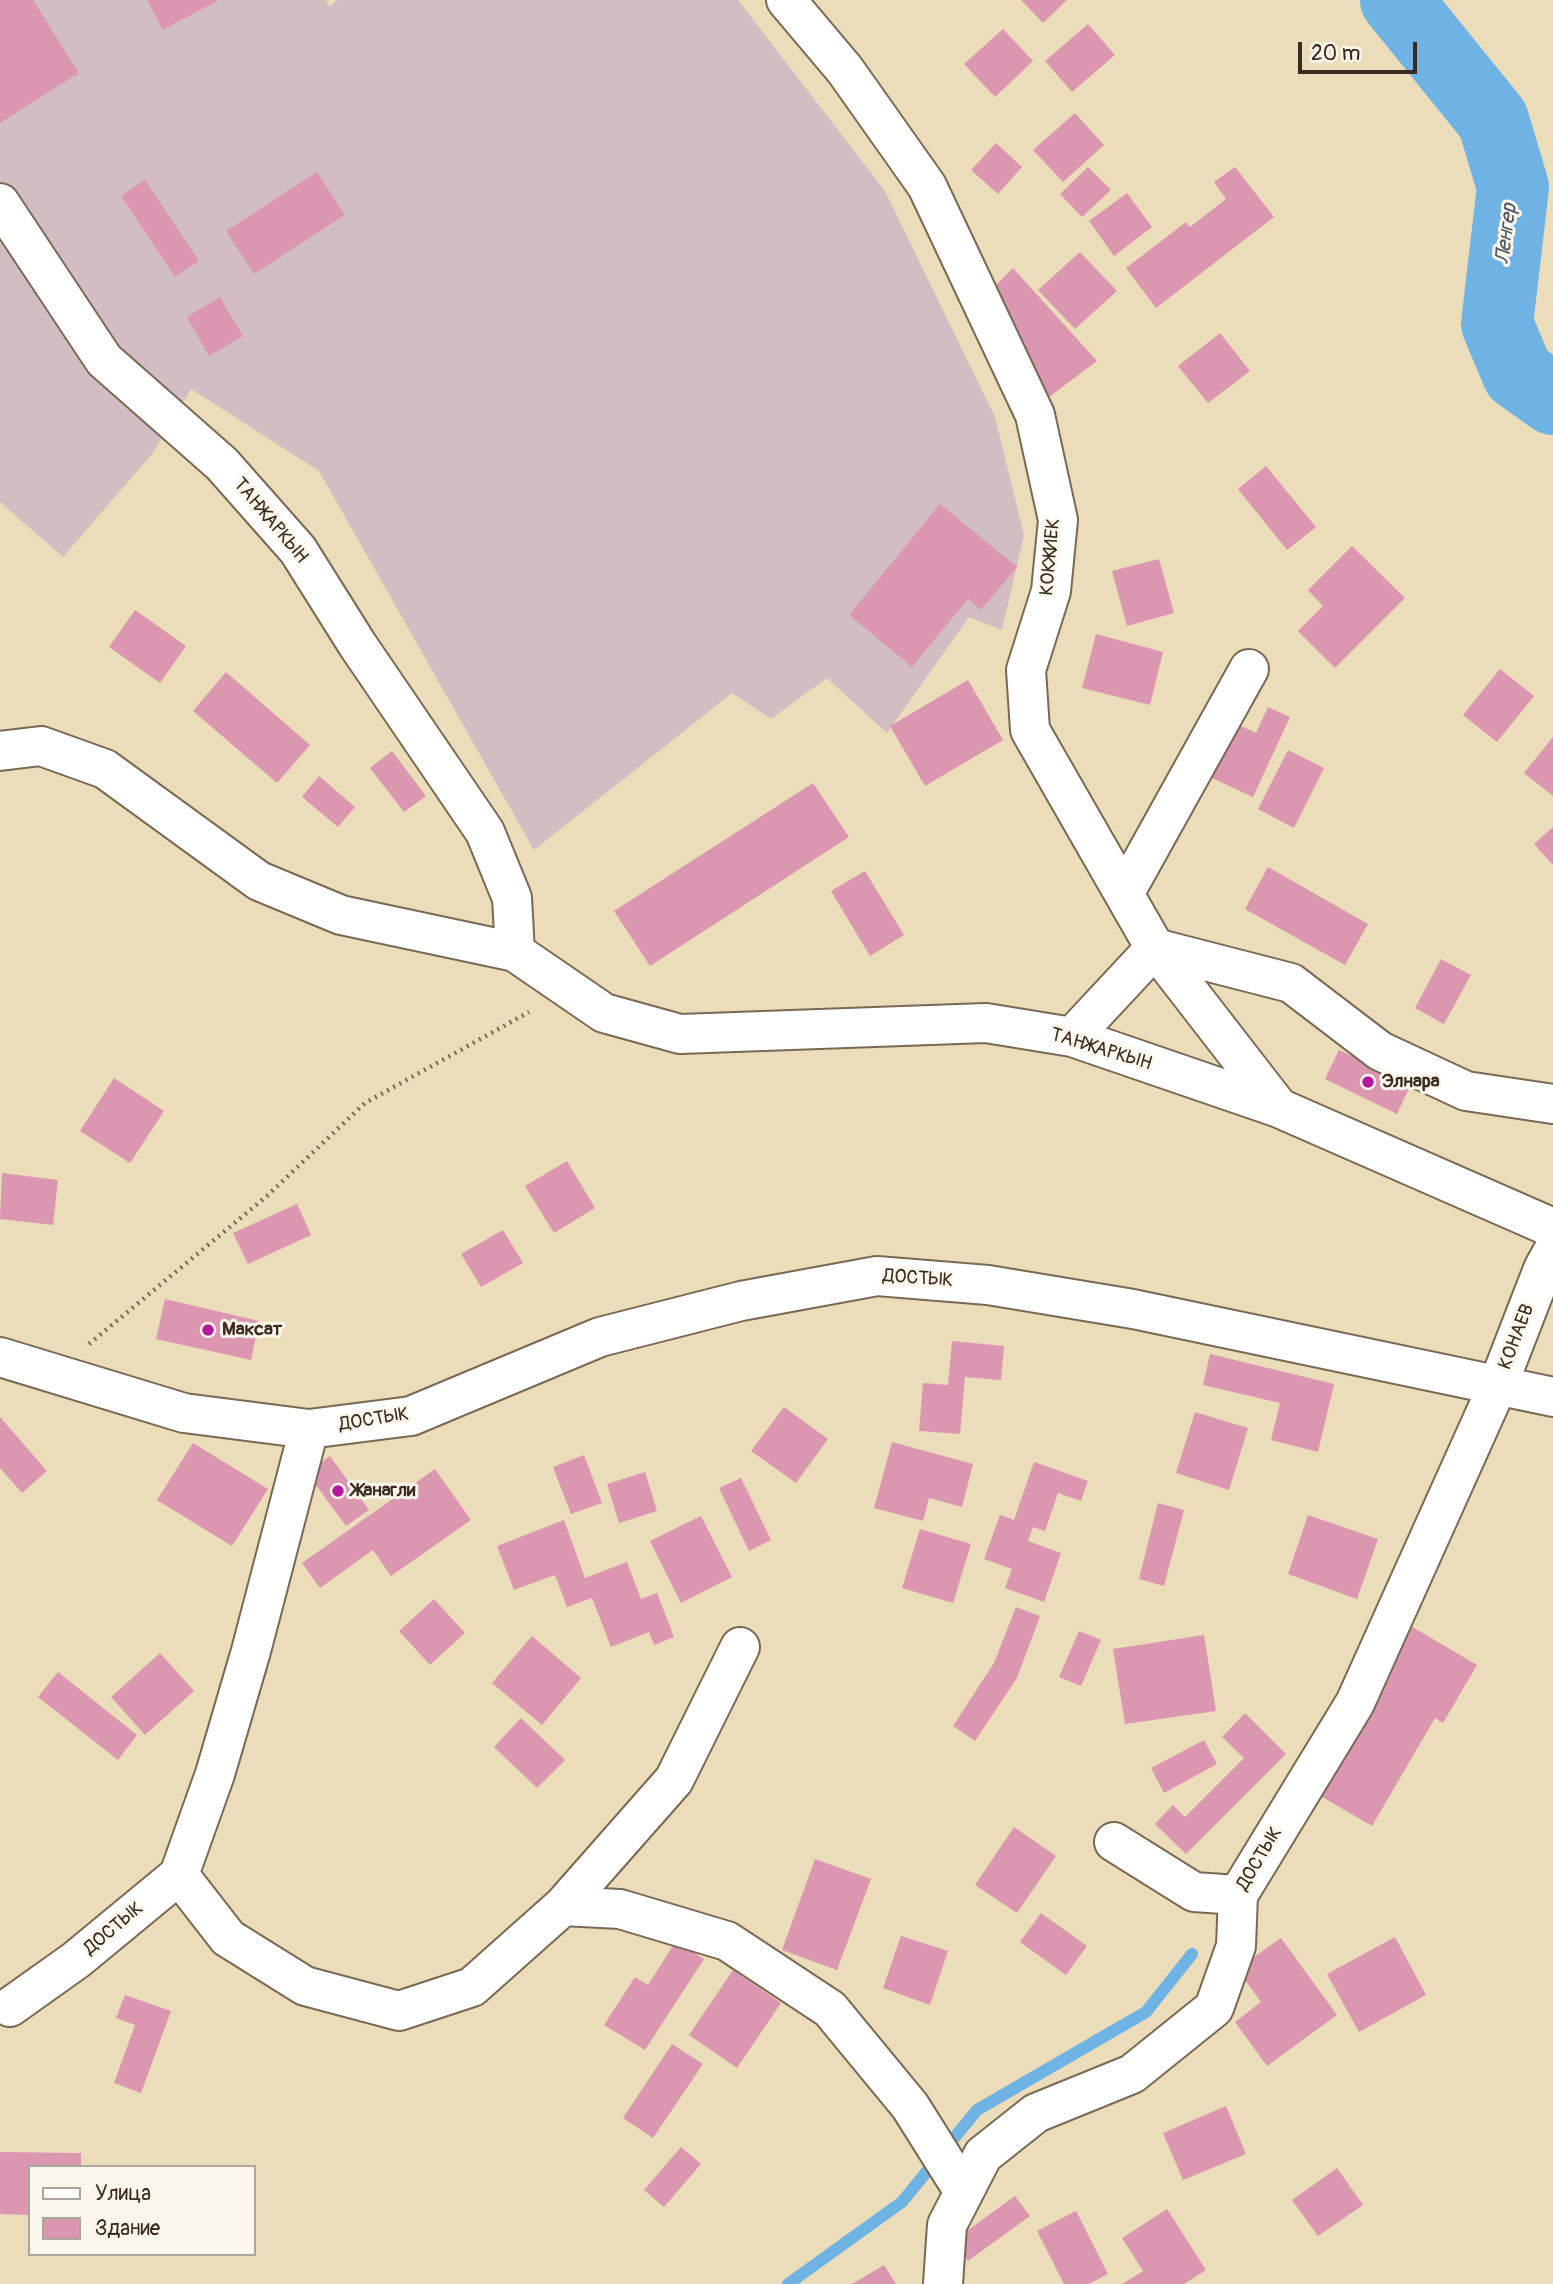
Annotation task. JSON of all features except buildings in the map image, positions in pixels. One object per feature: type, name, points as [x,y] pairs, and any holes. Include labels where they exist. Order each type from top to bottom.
[{"type":"street","name":"КОКЖИЕК","points":[[786,0],[845,70],[927,186],[1035,415],[1058,520],[1051,591],[1026,670],[1030,730],[1155,948],[1279,1108]]},
{"type":"street","name":"ТАНЖАРКЫН","points":[[0,203],[104,360],[222,464],[298,550],[357,644],[485,832],[512,898],[515,952]]},
{"type":"street","points":[[1125,894],[1249,669]]},
{"type":"street","name":"ТАНЖАРКЫН","points":[[0,751],[41,746],[105,769],[259,881],[341,915],[515,952],[604,1013],[680,1034],[986,1023],[1072,1037],[1279,1108],[1553,1227]]},
{"type":"street","points":[[1072,1037],[1155,948],[1291,983],[1380,1051],[1466,1091],[1553,1104]]},
{"type":"street","name":"КОНАЕВ","points":[[1498,1385],[1550,1264]]},
{"type":"street","name":"ДОСТЫК","points":[[0,1357],[184,1413],[309,1429],[411,1416],[600,1337],[741,1300],[877,1276],[988,1285],[1133,1310],[1553,1397]]},
{"type":"street","name":"ДОСТЫК","points":[[943,2284],[947,2225],[983,2155],[1036,2113],[1132,2074],[1214,2008],[1236,1946],[1238,1895],[1355,1703],[1498,1385]]},
{"type":"street","points":[[309,1429],[248,1663],[215,1774],[179,1875],[228,1938],[305,1986],[399,2011],[472,1987],[563,1906],[674,1780],[740,1647]]},
{"type":"street","points":[[1114,1842],[1194,1892],[1238,1895]]},
{"type":"street","name":"ДОСТЫК","points":[[10,2007],[76,1960],[179,1875]]},
{"type":"street","points":[[563,1906],[620,1909],[727,1941],[830,2009],[910,2106],[964,2192]]},
{"type":"path","points":[[53,1373],[267,1196],[365,1103],[528,1012],[541,1012]]},
{"type":"shaded area","points":[[0,0],[326,0],[330,7],[337,0],[738,0],[885,191],[995,417],[1024,535],[1002,630],[969,617],[887,733],[827,678],[771,719],[732,693],[534,850],[319,471],[191,389],[152,454],[63,557],[0,502]]},
{"type":"waterway","name":"Ленгер","points":[[1396,0],[1493,120],[1513,187],[1497,324],[1518,374],[1553,399]]},
{"type":"waterway","points":[[788,2284],[902,2202],[977,2110],[1146,2012],[1192,1954]]},
{"type":"place","name":"Элнара","points":[[1368,1082]]},
{"type":"place","name":"Максат","points":[[208,1330]]},
{"type":"place","name":"Жанагли","points":[[338,1491]]}]
